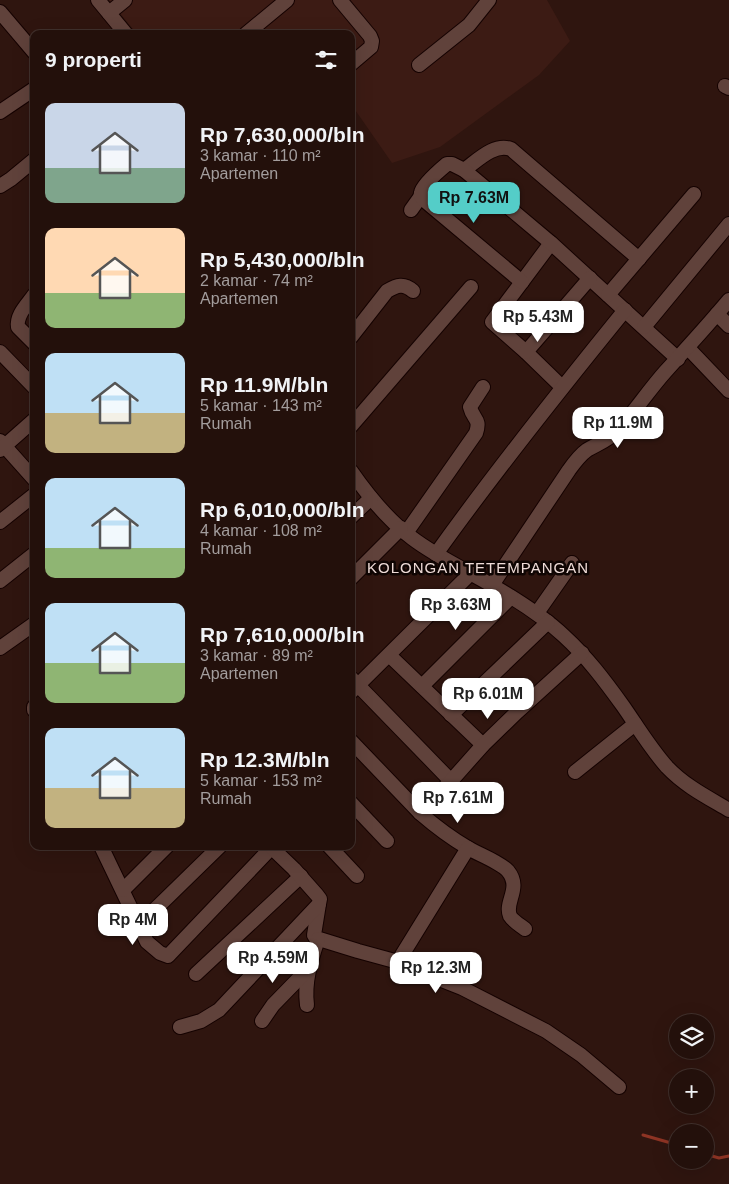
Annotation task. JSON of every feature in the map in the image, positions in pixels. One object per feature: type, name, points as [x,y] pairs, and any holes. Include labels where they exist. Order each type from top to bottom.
[{"type":"street","points":[[98,0],[123,30]]},
{"type":"street","points":[[109,13],[125,0]]},
{"type":"street","points":[[251,30],[287,0]]},
{"type":"street","points":[[340,0],[372,41],[371,47],[355,61]]},
{"type":"street","points":[[419,65],[469,24],[489,0]]},
{"type":"street","points":[[0,12],[30,47]]},
{"type":"street","points":[[0,112],[30,92]]},
{"type":"street","points":[[464,170],[494,149],[506,147],[512,149],[639,259]]},
{"type":"street","points":[[0,186],[30,163]]},
{"type":"street","points":[[411,210],[421,196],[425,185],[447,164],[452,164],[464,170],[551,243],[644,327],[683,353],[729,391]]},
{"type":"street","points":[[608,295],[694,194]]},
{"type":"street","points":[[421,196],[522,282]]},
{"type":"street","points":[[644,327],[729,224]]},
{"type":"street","points":[[551,243],[492,322],[562,387]]},
{"type":"street","points":[[526,352],[590,278]]},
{"type":"street","points":[[355,333],[387,291],[402,285],[413,291]]},
{"type":"street","points":[[355,422],[471,288]]},
{"type":"street","points":[[492,585],[573,464],[588,450],[612,436],[729,300]]},
{"type":"street","points":[[30,301],[19,316],[17,324],[30,340]]},
{"type":"street","points":[[436,554],[475,499],[625,310]]},
{"type":"street","points":[[717,314],[729,326]]},
{"type":"street","points":[[0,352],[30,383]]},
{"type":"street","points":[[355,574],[403,530],[476,433],[478,427],[477,419],[471,413],[470,407],[483,387]]},
{"type":"street","points":[[30,423],[2,446],[30,475]]},
{"type":"street","points":[[355,476],[371,498],[403,530],[436,554],[492,585],[542,618],[582,653],[603,679],[654,751],[668,767],[695,790],[729,810]]},
{"type":"street","points":[[0,522],[30,498]]},
{"type":"street","points":[[355,513],[371,498]]},
{"type":"street","points":[[0,582],[30,557]]},
{"type":"street","points":[[451,715],[542,618],[572,563]]},
{"type":"street","points":[[355,684],[389,655],[470,574]]},
{"type":"street","points":[[422,686],[511,597]]},
{"type":"street","points":[[0,648],[30,627]]},
{"type":"street","points":[[420,813],[517,712],[582,653]]},
{"type":"street","points":[[389,655],[483,746]]},
{"type":"street","points":[[355,686],[451,781]]},
{"type":"street","points":[[575,772],[634,724]]},
{"type":"street","points":[[355,745],[432,823],[468,848],[508,872],[514,884],[509,910],[510,915],[513,920],[525,929]]},
{"type":"street","points":[[355,806],[387,841]]},
{"type":"street","points":[[402,963],[400,959],[402,955],[468,848]]},
{"type":"street","points":[[103,850],[147,942],[160,953],[168,956],[268,850]]},
{"type":"street","points":[[123,890],[160,850]]},
{"type":"street","points":[[140,924],[216,850]]},
{"type":"street","points":[[274,850],[301,876],[319,898],[314,935],[318,939],[402,963],[462,988],[546,1031],[581,1055],[619,1087]]},
{"type":"street","points":[[333,850],[357,876]]},
{"type":"street","points":[[196,974],[301,876]]},
{"type":"street","points":[[180,1027],[201,1021],[218,1010],[319,904]]},
{"type":"street","points":[[307,1005],[309,968],[318,939]]},
{"type":"street","points":[[262,1020],[273,1005],[309,968]]},
{"type":"shaded area","points":[[109,0],[547,0],[570,41],[539,75],[440,147],[392,163],[355,110],[355,30],[134,30]]},
{"type":"waterway","points":[[643,1135],[669,1142]]},
{"type":"waterway","points":[[714,1157],[719,1158],[729,1156]]},
{"type":"district","name":"KOLONGAN TETEMPANGAN","points":[[478,568]]}]
